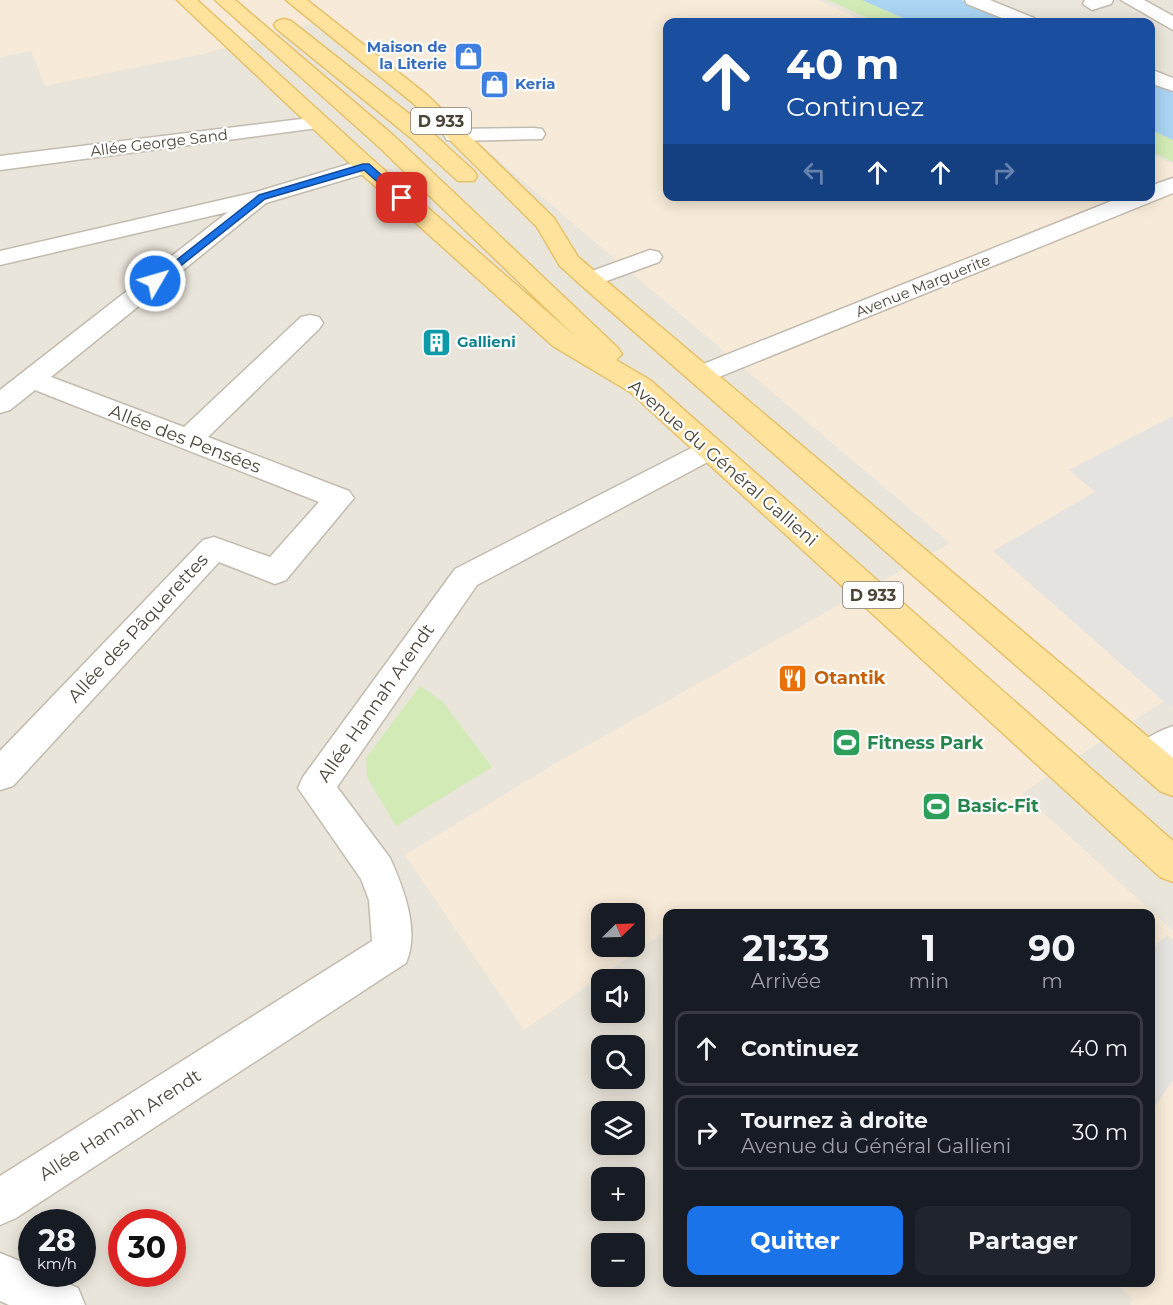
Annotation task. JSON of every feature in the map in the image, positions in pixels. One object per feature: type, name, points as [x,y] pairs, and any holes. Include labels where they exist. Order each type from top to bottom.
[{"type":"main road","name":"Avenue du Général Gallieni","points":[[186,0],[318,123],[562,340],[640,386],[1173,865]]},
{"type":"main road","points":[[224,0],[386,141],[640,386]]},
{"type":"main road","points":[[254,0],[419,133],[480,189]]},
{"type":"main road","name":"D 933","points":[[295,0],[420,99],[546,223],[579,270],[700,375],[1165,760]]},
{"type":"main road","points":[[515,221],[579,270]]},
{"type":"street","points":[[974,0],[1017,18]]},
{"type":"street","points":[[1130,0],[1173,24]]},
{"type":"street","points":[[1155,77],[1173,85]]},
{"type":"street","name":"Allée George Sand","points":[[0,163],[318,123]]},
{"type":"street","points":[[455,135],[534,134]]},
{"type":"street","points":[[0,258],[262,197],[366,166]]},
{"type":"street","points":[[1155,192],[1173,185]]},
{"type":"street","points":[[0,404],[262,197]]},
{"type":"street","name":"Avenue Marguerite","points":[[700,375],[1133,201]]},
{"type":"street","points":[[579,270],[650,257]]},
{"type":"street","points":[[188,440],[310,323]]},
{"type":"street","name":"Allée des Pensées","points":[[30,379],[339,498]]},
{"type":"street","name":"Allée Hannah Arendt","points":[[0,1202],[392,950],[388,900],[376,870],[315,788],[466,576],[709,448]]},
{"type":"street","name":"Allée des Pâquerettes","points":[[0,775],[214,548],[275,572],[339,498]]},
{"type":"street","points":[[0,1276],[61,1305]]},
{"type":"shaded area","points":[[0,0],[1173,0],[1173,1305],[0,1305]]},
{"type":"shaded area","points":[[0,0],[818,0],[857,18],[663,18],[663,201],[1155,201],[1155,156],[1173,164],[1173,695],[1022,793],[1149,909],[663,909],[663,933],[645,945],[645,903],[591,903],[591,957],[628,957],[611,969],[591,969],[591,983],[524,1030],[405,855],[556,763],[950,543],[331,18],[203,54],[45,86],[31,51],[0,57]]},
{"type":"shaded area","points":[[1173,416],[1173,704],[1169,706],[993,551],[1095,492],[1069,470]]},
{"type":"shaded area","points":[[1155,915],[1173,931],[1173,1305],[1130,1305],[1133,1299],[1120,1287],[1155,1287]]},
{"type":"shaded area","points":[[1167,935],[1173,940],[1173,1080],[1155,1106],[1155,946]]},
{"type":"green space","points":[[828,0],[863,0],[904,18],[867,18]]},
{"type":"green space","points":[[1155,132],[1173,140],[1173,162],[1155,153]]},
{"type":"green space","points":[[420,686],[443,702],[492,767],[396,826],[367,777],[366,758]]},
{"type":"water","points":[[862,0],[961,0],[1004,18],[903,18]]},
{"type":"water","points":[[1155,83],[1173,91],[1173,140],[1155,132]]},
{"type":"place","name":"Maison de la Literie","points":[[468,56]]},
{"type":"place","name":"Keria","points":[[494,84]]},
{"type":"place","name":"Gallieni","points":[[436,342]]},
{"type":"place","name":"Otantik","points":[[793,678]]},
{"type":"place","name":"Fitness Park","points":[[846,743]]},
{"type":"place","name":"Basic-Fit","points":[[936,806]]},
{"type":"route","points":[[155,281],[262,197],[366,166],[402,198]]}]
